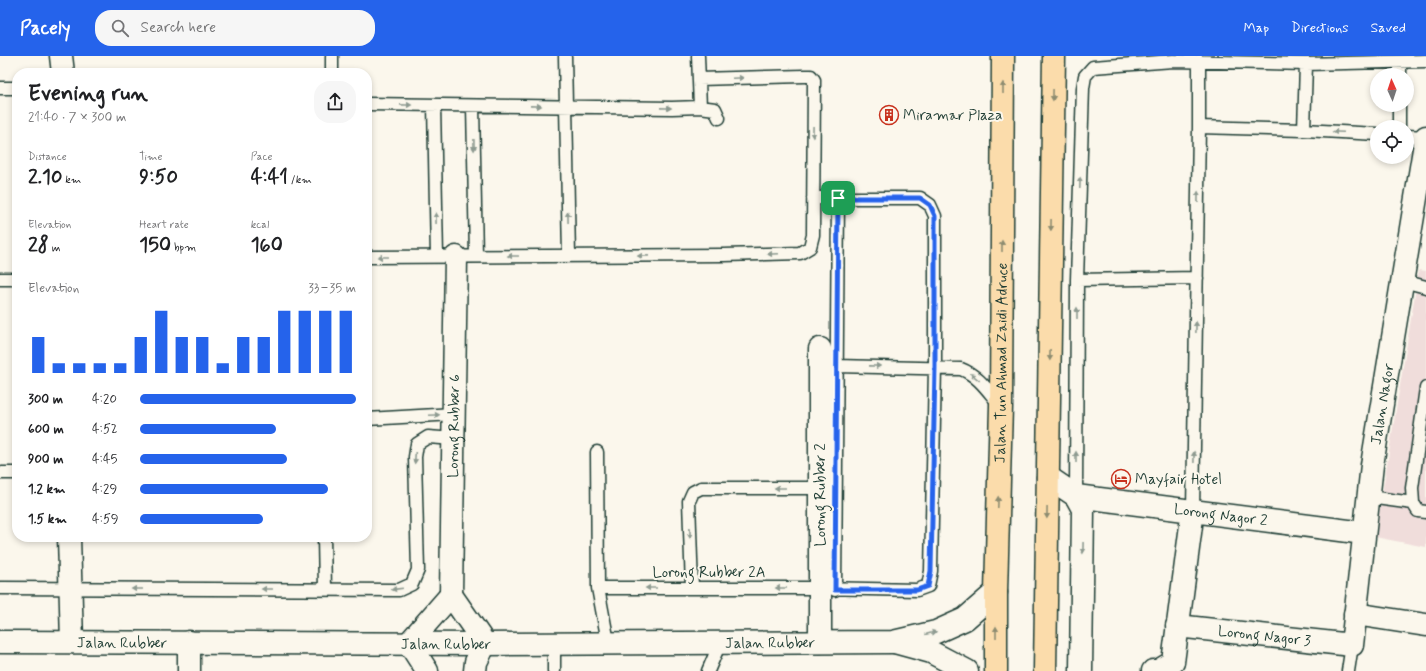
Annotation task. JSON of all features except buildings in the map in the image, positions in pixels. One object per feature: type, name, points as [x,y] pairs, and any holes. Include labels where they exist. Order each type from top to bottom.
[{"type":"main road","name":"Jalan Tun Ahmad Zaidi Adruce","points":[[996,671],[996,592],[1001,406],[1003,56]]},
{"type":"main road","points":[[1046,671],[1054,56]]},
{"type":"street","name":"Jalan Nagor","points":[[1352,645],[1369,497],[1403,281],[1420,206],[1426,137]]},
{"type":"street","name":"Lorong Rubber 6","points":[[451,595],[456,256]]},
{"type":"street","name":"Lorong Rubber 2","points":[[820,349],[819,488],[827,589],[820,642]]},
{"type":"street","points":[[1048,478],[1076,496],[1083,510],[1081,671]]},
{"type":"street","name":"Lorong Nagor 2","points":[[1076,496],[1364,533]]},
{"type":"street","points":[[1153,671],[1158,671],[1173,662],[1193,510]]},
{"type":"street","points":[[69,542],[72,642]]},
{"type":"street","name":"Jalan Rubber","points":[[0,642],[485,644],[554,642],[893,642],[936,632],[965,620],[996,592]]},
{"type":"street","points":[[427,671],[409,643],[451,595],[485,644],[476,662],[475,671]]},
{"type":"street","points":[[1355,614],[1426,625]]},
{"type":"street","name":"Lorong Nagor 3","points":[[1177,626],[1352,645]]},
{"type":"street","points":[[189,642],[189,671]]},
{"type":"street","name":"Jalan Rubber","points":[[893,642],[931,652],[967,671]]},
{"type":"lane","points":[[332,56],[332,68]]},
{"type":"lane","points":[[565,56],[569,256]]},
{"type":"lane","points":[[698,56],[700,107]]},
{"type":"lane","points":[[1076,496],[1077,280],[1083,88],[1086,76],[1093,67],[1173,59],[1198,62],[1268,60],[1306,64],[1426,61]]},
{"type":"lane","points":[[1193,510],[1200,127],[1198,62]]},
{"type":"lane","points":[[1400,62],[1400,68]]},
{"type":"lane","points":[[1304,130],[1306,64]]},
{"type":"lane","points":[[372,256],[724,255],[800,253],[810,247],[813,235],[814,80],[811,76],[699,79]]},
{"type":"lane","points":[[0,88],[12,88]]},
{"type":"lane","points":[[372,104],[700,107],[715,109],[719,118]]},
{"type":"lane","points":[[434,105],[456,256]]},
{"type":"lane","points":[[456,256],[473,106]]},
{"type":"lane","points":[[1200,127],[1370,134]]},
{"type":"lane","points":[[1414,136],[1426,137]]},
{"type":"lane","points":[[813,198],[920,198],[930,205],[935,216],[935,367]]},
{"type":"lane","points":[[827,589],[836,366],[838,198]]},
{"type":"lane","points":[[1077,280],[1197,278]]},
{"type":"lane","points":[[0,279],[12,279]]},
{"type":"lane","points":[[1403,281],[1426,287]]},
{"type":"lane","points":[[836,366],[935,367],[960,369],[971,373],[981,381],[1001,406]]},
{"type":"lane","name":"Lorong Rubber 2A","points":[[598,588],[917,590],[928,586],[931,571],[935,367]]},
{"type":"lane","points":[[1426,388],[1412,488],[1413,503],[1418,511],[1426,512]]},
{"type":"lane","points":[[372,419],[454,414]]},
{"type":"lane","points":[[0,588],[399,590],[412,584],[418,570],[415,457],[417,444],[428,437],[454,439]]},
{"type":"lane","points":[[597,452],[598,588],[608,642]]},
{"type":"lane","points":[[0,473],[12,473]]},
{"type":"lane","points":[[692,588],[689,500],[693,492],[702,488],[819,488]]},
{"type":"lane","points":[[1369,497],[1413,503]]},
{"type":"lane","points":[[324,542],[326,589]]},
{"type":"lane","points":[[554,642],[554,671]]},
{"type":"lane","points":[[708,671],[720,643]]},
{"type":"lane","name":"Jalan Nagor","points":[[1348,671],[1352,645]]},
{"type":"shaded area","points":[[1419,270],[1426,271],[1426,547],[1375,537]]},
{"type":"place","name":"Miramar Plaza","points":[[889,115]]},
{"type":"place","name":"Mayfair Hotel","points":[[1121,479]]},
{"type":"route","points":[[838,198],[920,198],[930,205],[935,216],[935,367],[931,571],[928,586],[917,590],[835,590],[838,198]]}]
